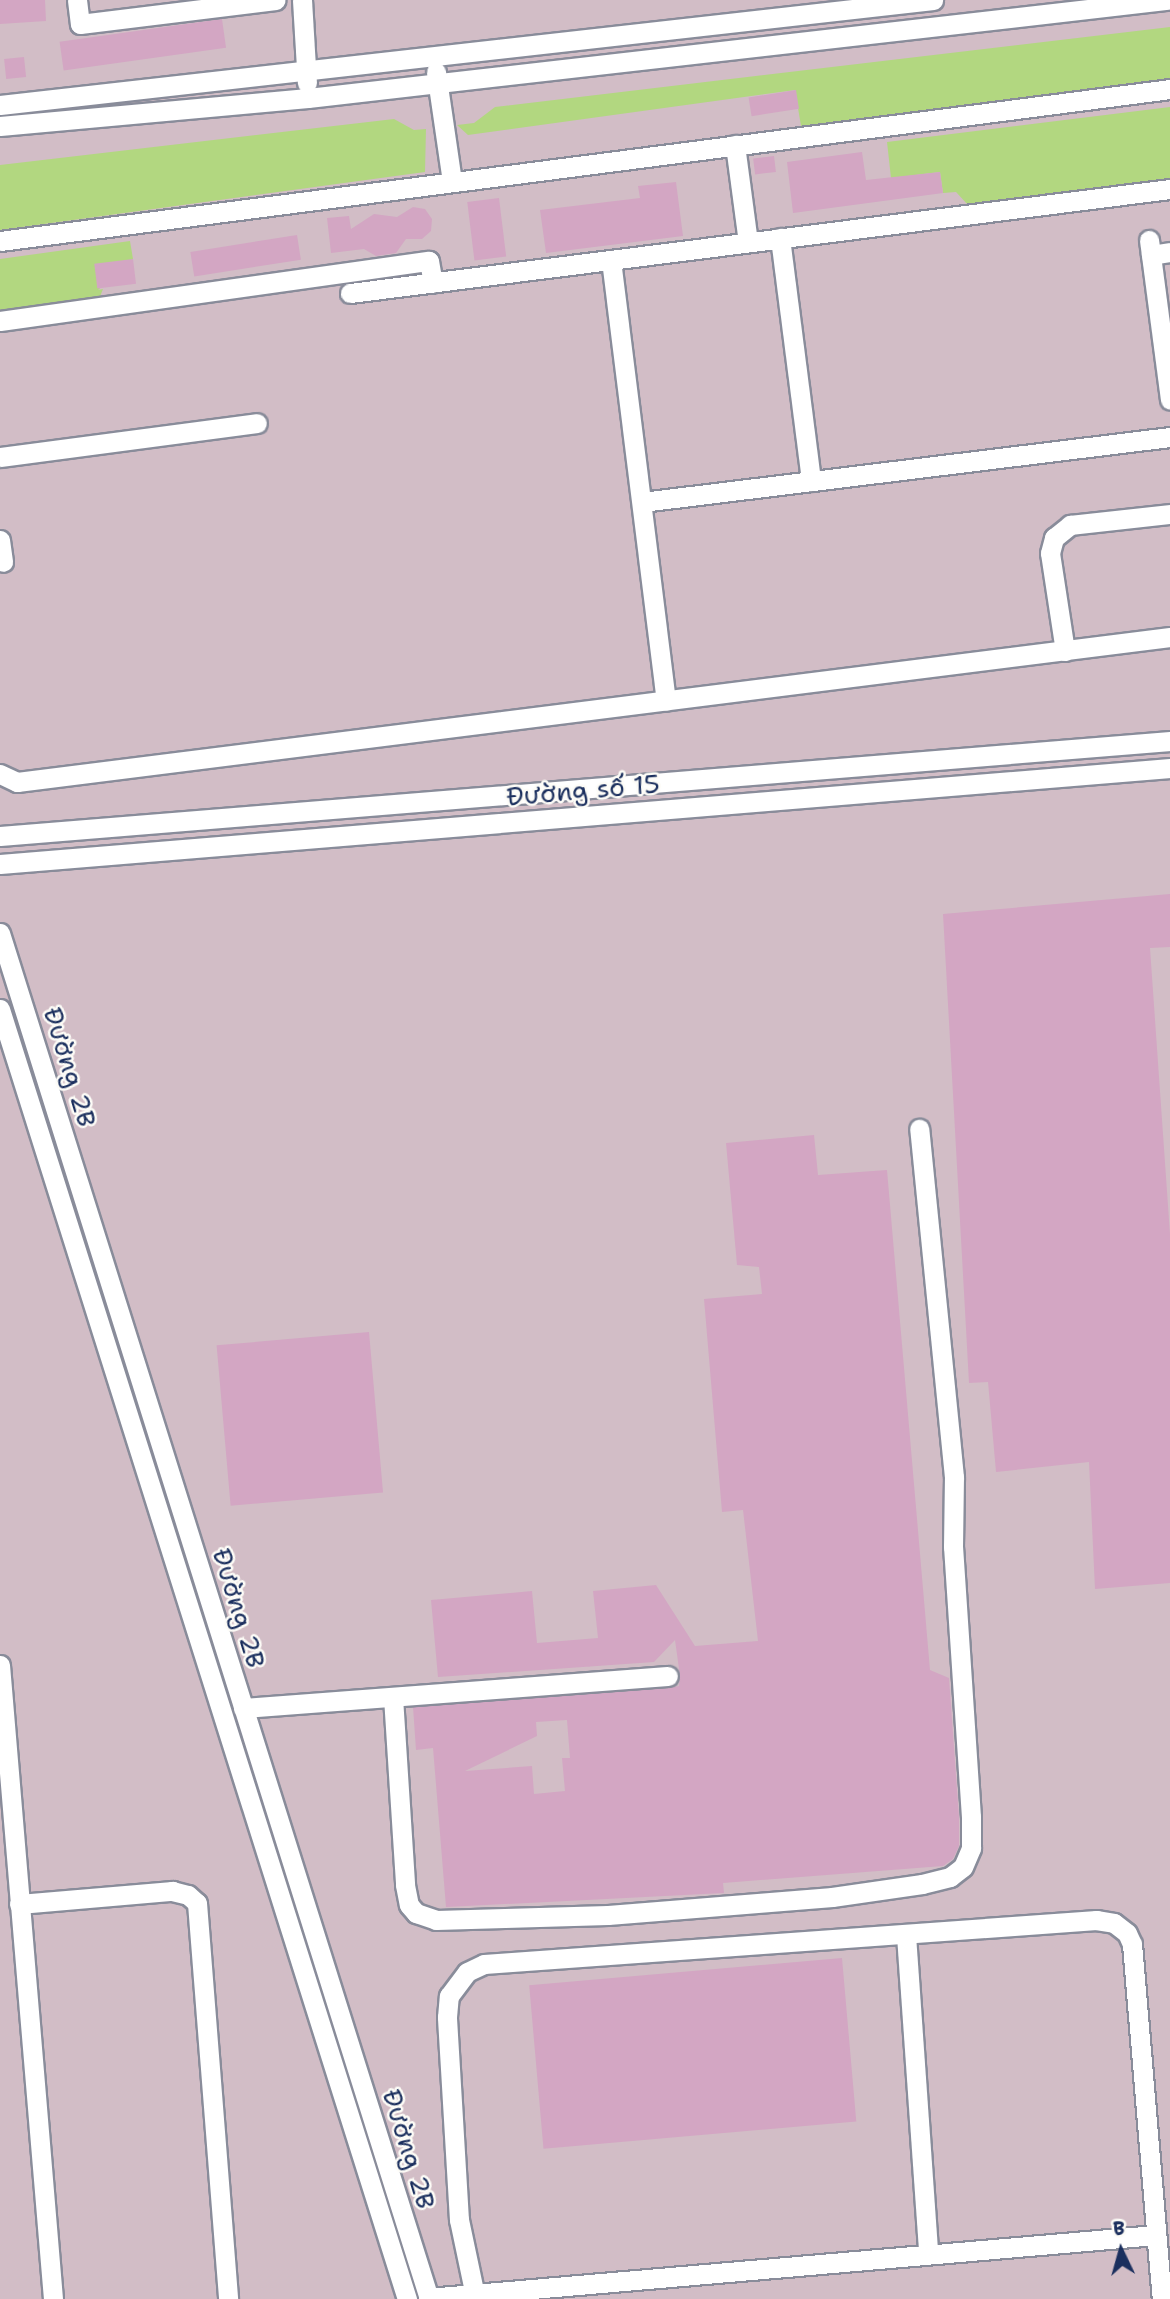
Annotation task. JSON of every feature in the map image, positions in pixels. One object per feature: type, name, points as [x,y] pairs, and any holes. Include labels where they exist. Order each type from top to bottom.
[{"type":"street","points":[[77,0],[80,24],[276,0]]},
{"type":"street","points":[[302,0],[308,98]]},
{"type":"street","points":[[0,105],[933,0]]},
{"type":"street","points":[[0,126],[308,98],[1167,0]]},
{"type":"street","points":[[434,57],[452,182]]},
{"type":"street","points":[[0,241],[1170,89]]},
{"type":"street","points":[[735,145],[748,243]]},
{"type":"street","points":[[350,293],[1170,189]]},
{"type":"street","points":[[780,238],[811,481]]},
{"type":"street","points":[[1157,249],[1170,400]]},
{"type":"street","points":[[611,260],[666,701]]},
{"type":"street","points":[[0,321],[429,261],[433,283]]},
{"type":"street","points":[[0,457],[257,423]]},
{"type":"street","points":[[642,502],[1170,436]]},
{"type":"street","points":[[1065,650],[1050,553],[1054,538],[1070,525],[1170,514]]},
{"type":"street","points":[[0,540],[3,562]]},
{"type":"street","points":[[0,774],[17,782],[1170,637]]},
{"type":"street","name":"Đường số 15","points":[[0,836],[1170,741]]},
{"type":"street","name":"Đường số 15","points":[[0,864],[1170,768]]},
{"type":"street","name":"Đường 2B","points":[[0,933],[429,2298]]},
{"type":"street","name":"Đường 2B","points":[[0,1009],[407,2299]]},
{"type":"street","points":[[393,1698],[407,1895],[416,1913],[436,1920],[608,1915],[832,1897],[922,1884],[950,1877],[963,1867],[971,1848],[971,1817],[953,1547],[954,1477],[919,1129]]},
{"type":"street","points":[[0,1665],[52,2299]]},
{"type":"street","points":[[243,1708],[668,1676]]},
{"type":"street","points":[[19,1904],[172,1891],[198,1903],[228,2299]]},
{"type":"street","points":[[474,2291],[459,2220],[447,2017],[449,1996],[467,1972],[484,1965],[1096,1920],[1114,1923],[1127,1933],[1134,1955],[1162,2299]]},
{"type":"street","points":[[906,1935],[928,2252]]},
{"type":"street","points":[[429,2298],[474,2291],[1156,2235]]},
{"type":"shaded area","points":[[0,0],[1170,0],[1170,2299],[0,2299]]},
{"type":"green space","points":[[1170,27],[1170,79],[801,126],[795,90],[468,135],[457,125],[474,123],[495,107]]},
{"type":"green space","points":[[1170,107],[1170,180],[968,205],[956,192],[943,193],[940,172],[891,178],[887,142]]},
{"type":"green space","points":[[394,119],[414,130],[426,129],[425,172],[0,230],[0,165]]},
{"type":"green space","points":[[130,241],[133,259],[98,290],[103,289],[99,299],[0,313],[0,259]]},
{"type":"building","points":[[0,0],[45,0],[46,21],[0,24]]},
{"type":"building","points":[[222,19],[226,48],[64,71],[60,42]]},
{"type":"building","points":[[24,57],[26,77],[6,79],[4,59]]},
{"type":"building","points":[[796,90],[799,109],[752,116],[749,98]]},
{"type":"building","points":[[862,152],[866,180],[940,172],[943,193],[793,213],[787,162]]},
{"type":"building","points":[[774,156],[776,172],[755,174],[753,159]]},
{"type":"building","points":[[676,182],[683,236],[546,253],[540,210],[640,198],[638,186]]},
{"type":"building","points":[[499,198],[506,257],[474,260],[467,202]]},
{"type":"building","points":[[413,207],[425,209],[432,219],[431,231],[422,239],[406,239],[396,253],[376,256],[364,249],[331,253],[327,218],[349,216],[351,229],[374,214],[397,217]]},
{"type":"building","points":[[297,235],[301,260],[194,277],[190,252]]},
{"type":"building","points":[[133,259],[136,284],[97,289],[94,264]]},
{"type":"building","points":[[1170,894],[1170,947],[1150,948],[1170,1234],[1170,1583],[1095,1589],[1089,1462],[996,1472],[988,1382],[969,1383],[943,914]]},
{"type":"building","points":[[814,1135],[818,1175],[887,1170],[930,1670],[949,1678],[959,1846],[953,1859],[943,1866],[723,1883],[724,1893],[446,1907],[433,1748],[416,1750],[413,1707],[669,1688],[679,1686],[680,1676],[675,1640],[654,1662],[438,1677],[431,1600],[532,1591],[537,1643],[598,1638],[593,1591],[656,1585],[695,1646],[758,1641],[743,1510],[722,1512],[704,1299],[762,1294],[759,1267],[737,1265],[726,1143]],"holes":[[[567,1720],[570,1758],[562,1758],[565,1791],[534,1794],[532,1766],[465,1771],[537,1736],[536,1722]]]},
{"type":"building","points":[[369,1332],[383,1492],[231,1506],[217,1345]]},
{"type":"building","points":[[842,1958],[856,2121],[543,2149],[529,1985]]}]
